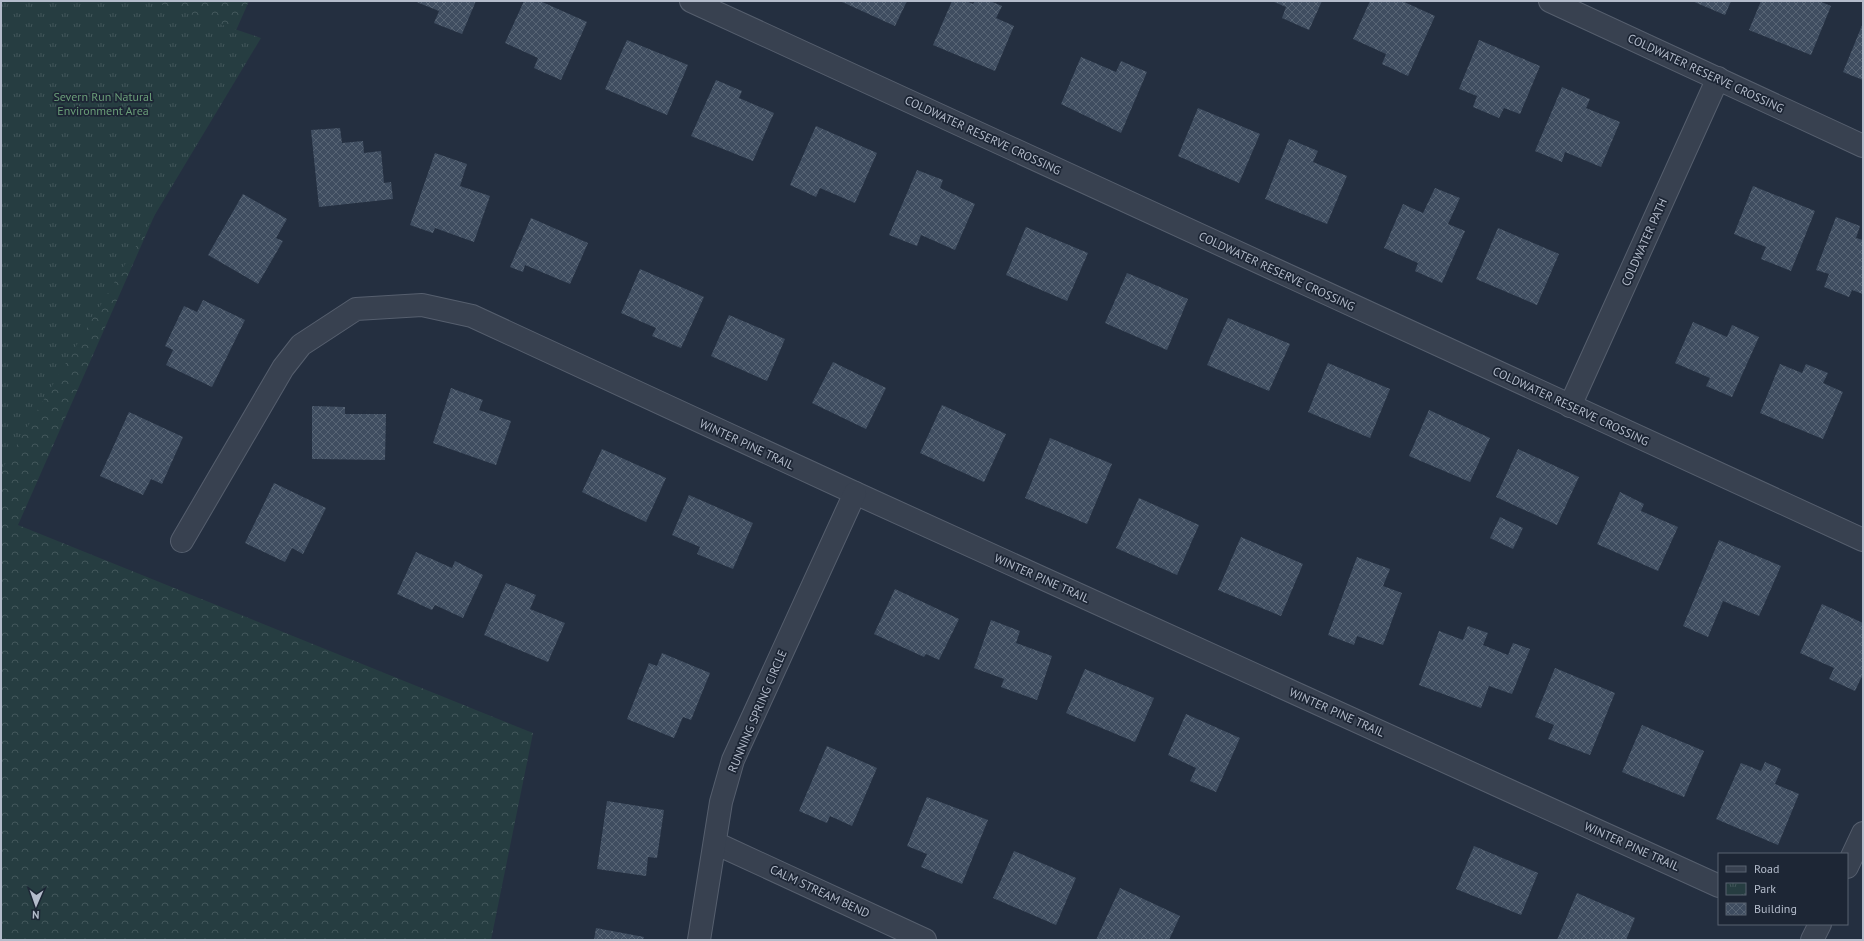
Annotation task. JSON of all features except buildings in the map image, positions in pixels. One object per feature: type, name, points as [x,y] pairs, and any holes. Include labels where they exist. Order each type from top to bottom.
[{"type":"street","name":"COLDWATER RESERVE CROSSING","points":[[691,1],[1863,540]]},
{"type":"street","name":"COLDWATER RESERVE CROSSING","points":[[1550,1],[1863,146]]},
{"type":"street","name":"COLDWATER PATH","points":[[1570,406],[1718,78]]},
{"type":"street","name":"WINTER PINE TRAIL","points":[[182,541],[283,368],[301,345],[356,309],[422,305],[472,316],[854,494],[1718,886]]},
{"type":"street","name":"RUNNING SPRING CIRCLE","points":[[699,940],[721,802],[733,760],[854,494]]},
{"type":"street","points":[[1848,865],[1863,833]]},
{"type":"street","name":"CALM STREAM BEND","points":[[715,843],[926,940]]},
{"type":"green space","points":[[1,1],[249,1],[18,525],[533,733],[491,940],[1,940]]},
{"type":"green space","name":"Severn Run Natural Environment Area","points":[[1,1],[151,1],[261,38],[1,471]]}]
